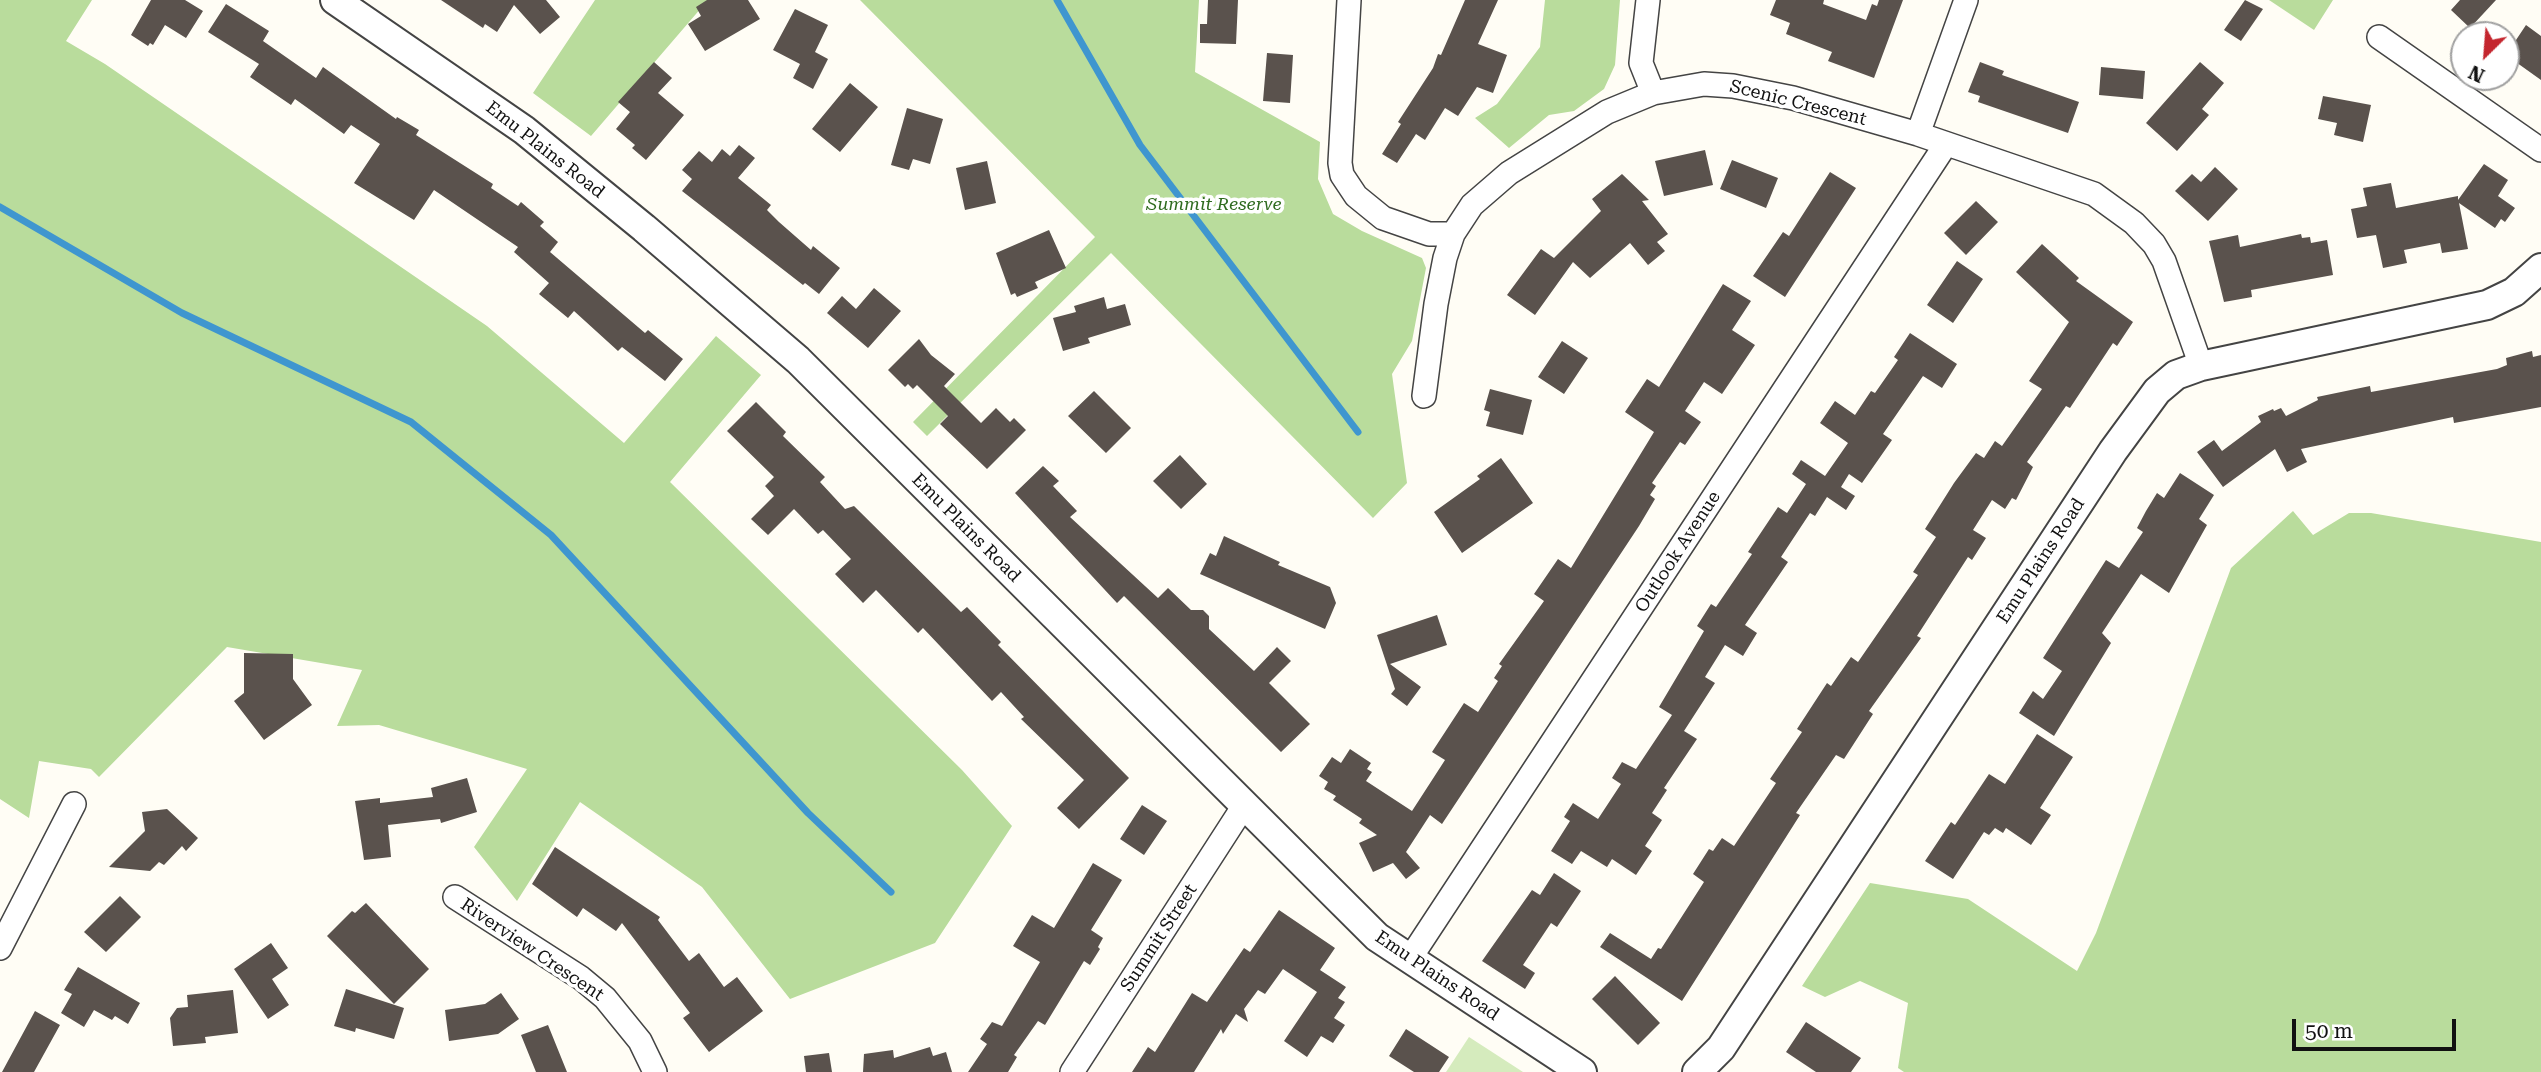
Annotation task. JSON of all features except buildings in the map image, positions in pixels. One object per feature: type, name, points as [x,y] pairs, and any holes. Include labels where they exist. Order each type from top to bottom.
[{"type":"street","name":"Emu Plains Road","points":[[335,0],[524,130],[798,360],[1377,937],[1582,1072]]},
{"type":"street","points":[[1349,0],[1340,163],[1342,176],[1356,196],[1383,218],[1429,234],[1453,233]]},
{"type":"street","points":[[1647,0],[1642,63],[1653,93]]},
{"type":"street","points":[[1918,134],[1966,0]]},
{"type":"street","points":[[2379,37],[2541,150]]},
{"type":"street","name":"Scenic Crescent","points":[[1424,396],[1436,304],[1453,233],[1472,205],[1509,173],[1607,112],[1653,93],[1682,86],[1733,86],[1793,99],[1918,134],[2086,190],[2134,223],[2164,261],[2201,366]]},
{"type":"street","name":"Outlook Avenue","points":[[1409,960],[1947,144]]},
{"type":"street","name":"Emu Plains Road","points":[[1697,1072],[1721,1048],[2138,416],[2166,382],[2201,366],[2487,305],[2514,292],[2541,268]]},
{"type":"street","points":[[0,948],[74,804]]},
{"type":"street","name":"Summit Street","points":[[1072,1072],[1245,804]]},
{"type":"street","name":"Riverview Crescent","points":[[455,897],[581,978],[606,998],[640,1041],[655,1072]]},
{"type":"green space","points":[[0,0],[92,0],[66,41],[105,64],[487,326],[624,443],[716,336],[761,375],[670,482],[962,770],[1012,826],[935,943],[790,999],[702,887],[580,802],[517,901],[474,847],[527,769],[379,725],[337,726],[362,670],[227,647],[99,777],[91,769],[39,761],[29,818],[0,799]]},
{"type":"green space","points":[[595,0],[708,0],[591,136],[533,93]]},
{"type":"green space","name":"Summit Reserve","points":[[860,0],[1199,0],[1195,72],[1320,142],[1318,179],[1333,214],[1362,231],[1422,258],[1426,268],[1412,341],[1392,374],[1407,483],[1373,518],[1111,253],[927,436],[913,422],[1095,237]]},
{"type":"green space","points":[[1545,0],[1620,0],[1615,65],[1604,89],[1574,111],[1549,115],[1509,148],[1475,118],[1497,104],[1540,47]]},
{"type":"green space","points":[[2269,0],[2333,0],[2314,30]]},
{"type":"green space","points":[[2293,511],[2313,535],[2349,513],[2371,513],[2541,542],[2541,1072],[1904,1072],[1898,1068],[1908,1003],[1860,981],[1825,997],[1802,986],[1870,883],[1968,899],[2077,971],[2096,933],[2231,568]]},
{"type":"green space","points":[[1469,1037],[1523,1072],[1446,1072]]},
{"type":"waterway","points":[[1057,0],[1140,145],[1358,432]]},
{"type":"waterway","points":[[0,207],[182,313],[411,422],[551,535],[808,813],[891,892]]}]
